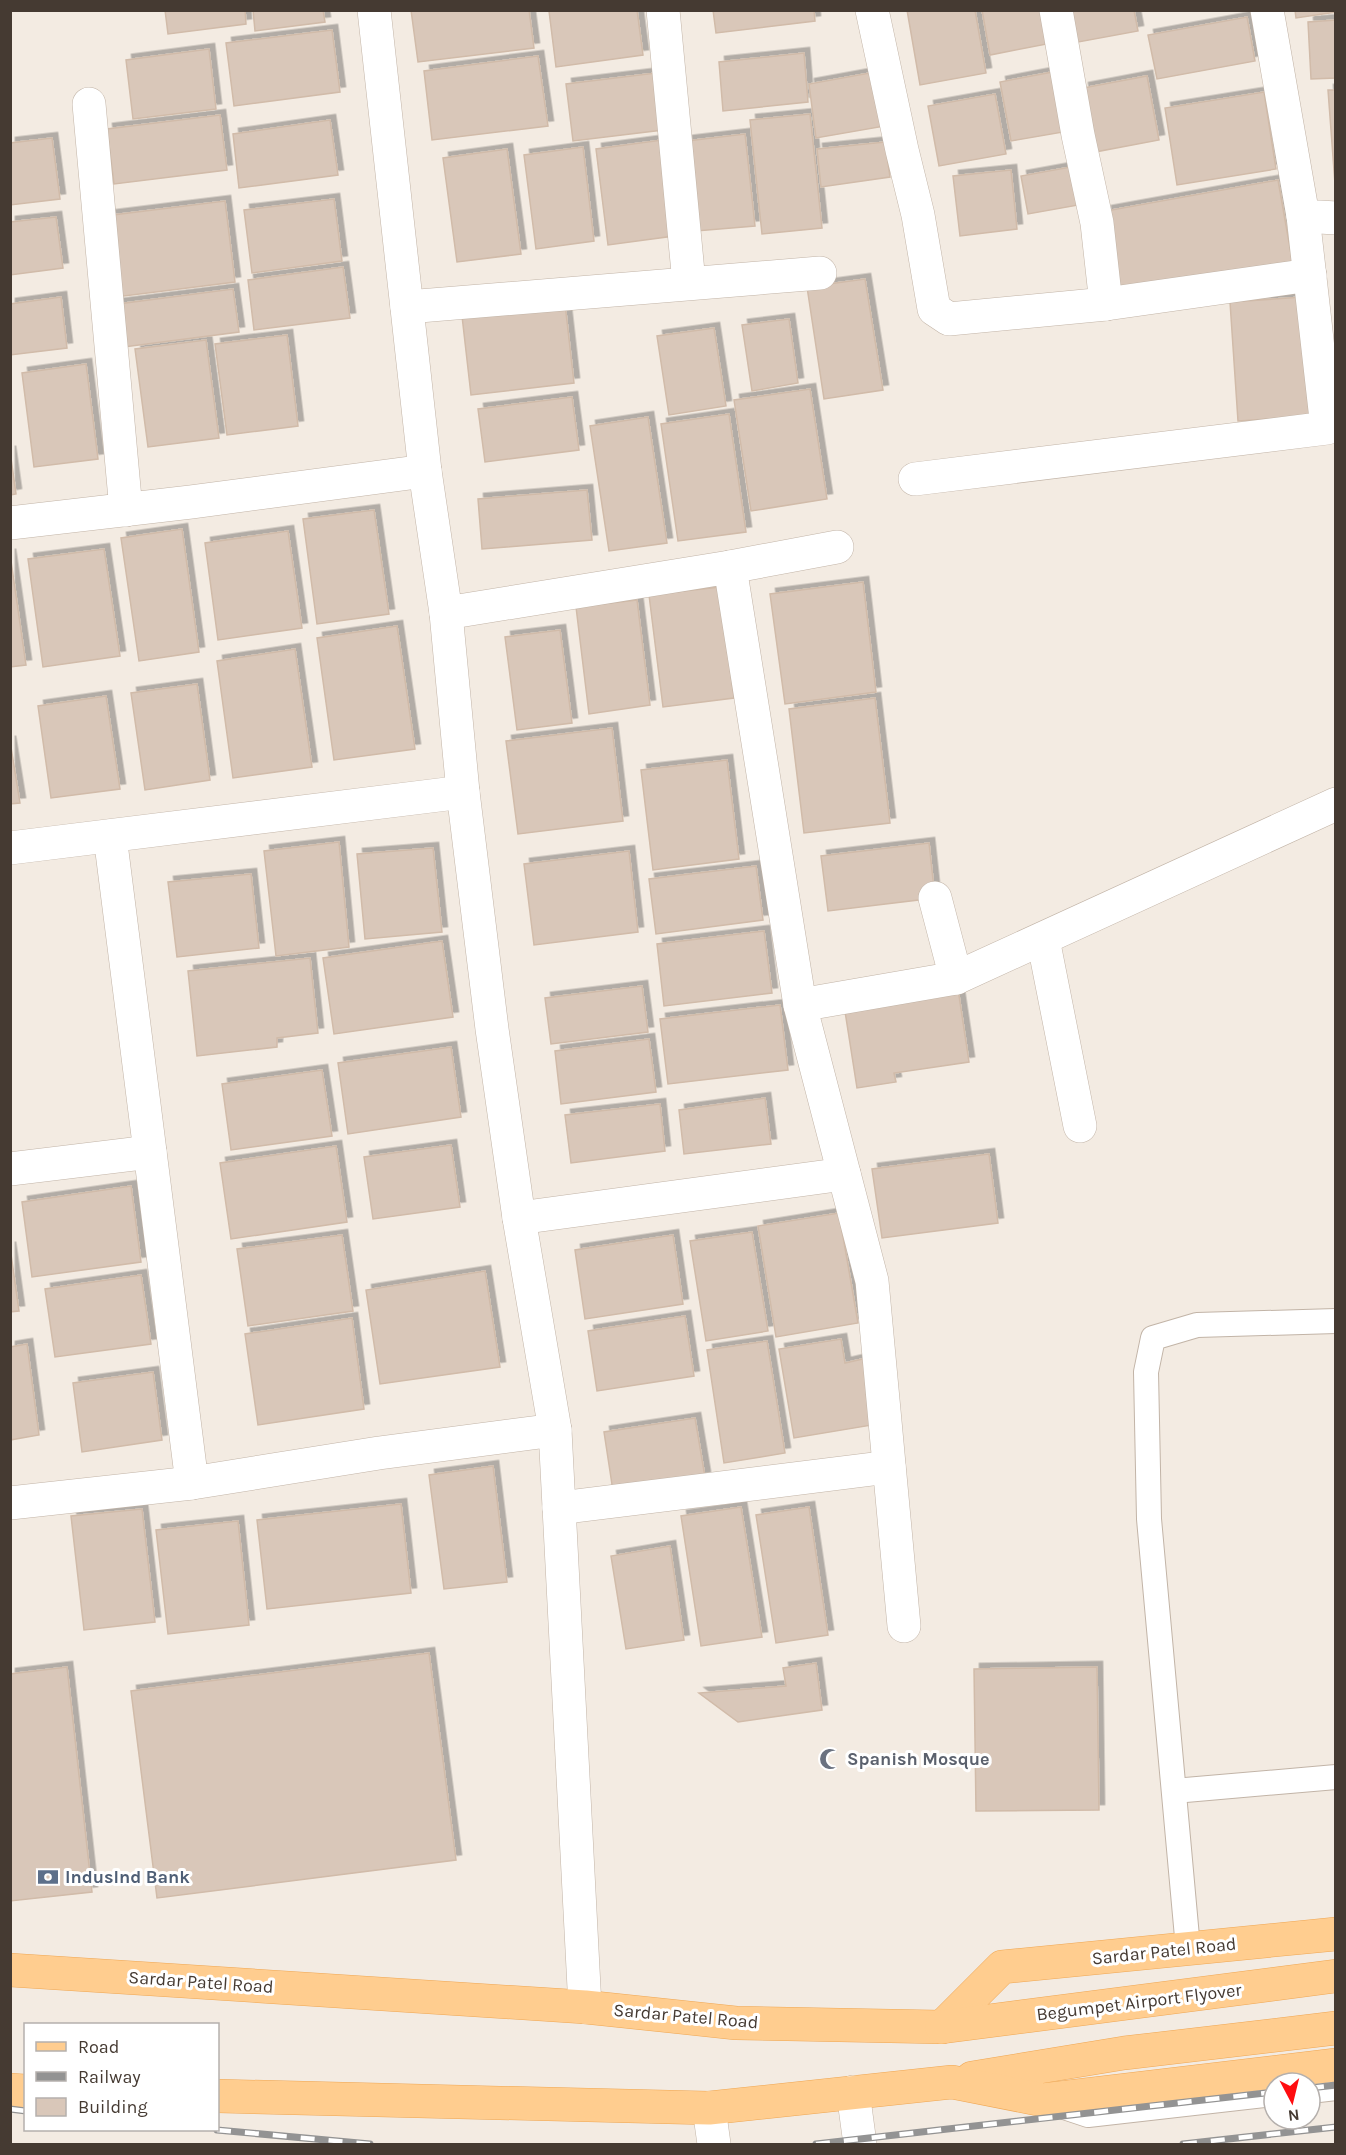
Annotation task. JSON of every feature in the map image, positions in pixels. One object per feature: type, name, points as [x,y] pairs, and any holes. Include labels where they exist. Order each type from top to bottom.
[{"type":"main road","name":"Sardar Patel Road","points":[[10,1970],[585,2007],[736,2022],[942,2027],[1002,1967],[1335,1934]]},
{"type":"main road","name":"Begumpet Airport Flyover","points":[[942,2027],[1335,1976]]},
{"type":"main road","points":[[219,2096],[709,2108],[952,2082],[1124,2053],[1335,2028]]},
{"type":"main road","points":[[952,2082],[1043,2100],[1335,2064]]},
{"type":"street","points":[[374,10],[425,471],[446,613],[463,792],[492,1029],[519,1218],[555,1430],[585,2007]]},
{"type":"street","points":[[663,10],[689,283]]},
{"type":"street","points":[[872,10],[899,139],[918,215],[934,309],[949,319],[1106,304],[1310,275]]},
{"type":"street","points":[[1056,10],[1078,135],[1097,223],[1106,304]]},
{"type":"street","points":[[915,479],[1327,428],[1304,216],[1267,10]]},
{"type":"street","points":[[89,104],[126,510]]},
{"type":"street","points":[[1304,216],[1335,218]]},
{"type":"street","points":[[407,307],[820,273]]},
{"type":"street","points":[[10,523],[425,471]]},
{"type":"street","points":[[446,613],[730,567],[837,547]]},
{"type":"street","points":[[730,567],[800,1005],[872,1281],[904,1626]]},
{"type":"street","points":[[10,848],[463,792]]},
{"type":"street","points":[[800,1005],[956,978],[1335,804]]},
{"type":"street","points":[[110,836],[192,1483]]},
{"type":"street","points":[[935,898],[956,978]]},
{"type":"street","points":[[1043,939],[1080,1126]]},
{"type":"street","points":[[10,1168],[150,1152]]},
{"type":"street","points":[[519,1218],[844,1174]]},
{"type":"street","points":[[10,1503],[192,1483],[555,1430]]},
{"type":"street","points":[[559,1508],[889,1467]]},
{"type":"street","points":[[853,2092],[860,2145]]},
{"type":"street","points":[[709,2108],[714,2145]]},
{"type":"lane","points":[[1188,1948],[1149,1519],[1146,1372],[1152,1338],[1197,1326],[1335,1321]]},
{"type":"lane","points":[[1174,1791],[1335,1777]]},
{"type":"lane","points":[[1043,2100],[1088,2115],[1262,2095]]},
{"type":"building","points":[[165,10],[245,10],[246,24],[168,34]]},
{"type":"building","points":[[253,10],[323,10],[325,22],[255,31]]},
{"type":"building","points":[[411,10],[529,10],[534,48],[418,62]]},
{"type":"building","points":[[637,10],[643,55],[556,67],[549,11]]},
{"type":"building","points":[[713,10],[814,10],[815,21],[716,33]]},
{"type":"building","points":[[907,10],[975,10],[986,73],[920,85]]},
{"type":"building","points":[[982,10],[1046,10],[1052,43],[990,55]]},
{"type":"building","points":[[1067,10],[1134,10],[1138,31],[1073,43]]},
{"type":"building","points":[[1295,10],[1336,10],[1336,12],[1296,18]]},
{"type":"building","points":[[1247,17],[1255,61],[1157,79],[1148,35]]},
{"type":"building","points":[[1336,20],[1336,78],[1311,79],[1308,22]]},
{"type":"building","points":[[332,30],[340,92],[234,106],[226,43]]},
{"type":"building","points":[[209,49],[216,109],[133,119],[126,60]]},
{"type":"building","points":[[804,53],[808,102],[723,111],[719,62]]},
{"type":"building","points":[[538,56],[548,126],[432,140],[424,71]]},
{"type":"building","points":[[1058,71],[1069,131],[1011,141],[1000,82]]},
{"type":"building","points":[[875,72],[885,126],[816,138],[809,84]]},
{"type":"building","points":[[656,73],[663,130],[573,141],[566,84]]},
{"type":"building","points":[[1147,76],[1159,140],[1095,152],[1083,88]]},
{"type":"building","points":[[1328,90],[1336,90],[1336,184],[1335,184]]},
{"type":"building","points":[[1264,92],[1276,169],[1177,185],[1165,108]]},
{"type":"building","points":[[995,94],[1006,154],[939,166],[928,106]]},
{"type":"building","points":[[810,114],[822,228],[762,234],[750,120]]},
{"type":"building","points":[[220,115],[227,170],[114,184],[107,129]]},
{"type":"building","points":[[330,120],[338,175],[239,188],[233,134]]},
{"type":"building","points":[[745,134],[755,226],[696,231],[687,141]]},
{"type":"building","points":[[52,138],[60,199],[10,205],[10,143]]},
{"type":"building","points":[[662,140],[674,236],[608,245],[596,149]]},
{"type":"building","points":[[885,142],[890,177],[821,187],[817,149]]},
{"type":"building","points":[[583,147],[594,241],[536,249],[524,155]]},
{"type":"building","points":[[507,149],[521,254],[457,262],[443,158]]},
{"type":"building","points":[[1076,166],[1084,204],[1028,214],[1021,176]]},
{"type":"building","points":[[1011,170],[1017,229],[960,236],[953,176]]},
{"type":"building","points":[[1278,180],[1293,265],[1121,295],[1106,211]]},
{"type":"building","points":[[334,199],[342,261],[252,273],[244,210]]},
{"type":"building","points":[[225,201],[235,282],[116,297],[105,216]]},
{"type":"building","points":[[56,217],[63,268],[10,275],[10,222]]},
{"type":"building","points":[[343,267],[350,318],[254,330],[248,280]]},
{"type":"building","points":[[865,279],[883,390],[824,399],[807,287]]},
{"type":"building","points":[[233,289],[239,332],[124,347],[118,304]]},
{"type":"building","points":[[61,297],[67,348],[10,355],[10,304]]},
{"type":"building","points":[[1303,297],[1312,416],[1238,421],[1230,302]]},
{"type":"building","points":[[565,304],[574,383],[471,395],[462,316]]},
{"type":"building","points":[[789,319],[798,383],[752,391],[742,325]]},
{"type":"building","points":[[714,328],[726,406],[669,415],[657,336]]},
{"type":"building","points":[[287,335],[298,426],[227,435],[215,344]]},
{"type":"building","points":[[206,340],[219,438],[148,447],[135,349]]},
{"type":"building","points":[[86,364],[98,459],[34,467],[22,373]]},
{"type":"building","points":[[810,389],[827,499],[751,511],[734,400]]},
{"type":"building","points":[[572,397],[579,450],[485,462],[478,409]]},
{"type":"building","points":[[729,414],[746,532],[678,541],[661,424]]},
{"type":"building","points":[[648,417],[667,543],[609,551],[590,426]]},
{"type":"building","points":[[10,451],[16,494],[10,495]]},
{"type":"building","points":[[587,490],[592,540],[482,549],[478,499]]},
{"type":"building","points":[[374,510],[389,614],[317,624],[303,519]]},
{"type":"building","points":[[182,529],[199,652],[139,661],[121,538]]},
{"type":"building","points":[[288,531],[302,628],[218,640],[205,543]]},
{"type":"building","points":[[104,549],[120,656],[43,667],[28,559]]},
{"type":"building","points":[[10,554],[26,665],[10,667]]},
{"type":"building","points":[[863,582],[876,692],[785,704],[770,594]]},
{"type":"building","points":[[720,587],[734,698],[663,707],[649,595]]},
{"type":"building","points":[[637,600],[650,705],[589,714],[576,607]]},
{"type":"building","points":[[397,626],[415,749],[334,760],[317,638]]},
{"type":"building","points":[[560,630],[572,723],[517,730],[505,637]]},
{"type":"building","points":[[295,649],[312,767],[233,778],[217,661]]},
{"type":"building","points":[[197,684],[210,780],[145,790],[131,693]]},
{"type":"building","points":[[106,696],[120,789],[51,798],[38,706]]},
{"type":"building","points":[[875,698],[890,823],[804,833],[789,709]]},
{"type":"building","points":[[612,728],[623,821],[518,834],[506,741]]},
{"type":"building","points":[[10,741],[20,803],[10,804]]},
{"type":"building","points":[[727,760],[739,859],[653,870],[641,770]]},
{"type":"building","points":[[339,842],[349,947],[276,956],[264,851]]},
{"type":"building","points":[[929,843],[935,898],[828,911],[821,856]]},
{"type":"building","points":[[433,848],[442,932],[365,939],[357,854]]},
{"type":"building","points":[[629,851],[638,932],[534,945],[524,864]]},
{"type":"building","points":[[756,866],[763,920],[656,934],[649,879]]},
{"type":"building","points":[[251,874],[259,948],[177,957],[168,882]]},
{"type":"building","points":[[764,931],[772,993],[664,1006],[657,944]]},
{"type":"building","points":[[442,941],[453,1017],[334,1034],[323,958]]},
{"type":"building","points":[[310,958],[318,1033],[277,1038],[277,1047],[197,1056],[188,971]]},
{"type":"building","points":[[642,986],[648,1032],[551,1044],[545,998]]},
{"type":"building","points":[[958,989],[969,1062],[894,1073],[896,1082],[857,1088],[844,1005]]},
{"type":"building","points":[[780,1005],[788,1070],[668,1084],[660,1019]]},
{"type":"building","points":[[649,1039],[656,1092],[561,1104],[555,1051]]},
{"type":"building","points":[[451,1047],[461,1117],[348,1134],[338,1063]]},
{"type":"building","points":[[322,1070],[332,1136],[231,1150],[222,1084]]},
{"type":"building","points":[[765,1098],[771,1144],[684,1154],[679,1110]]},
{"type":"building","points":[[660,1104],[665,1151],[571,1163],[565,1115]]},
{"type":"building","points":[[451,1145],[460,1207],[373,1219],[364,1157]]},
{"type":"building","points":[[336,1146],[347,1222],[231,1239],[220,1163]]},
{"type":"building","points":[[989,1154],[998,1223],[882,1238],[872,1169]]},
{"type":"building","points":[[131,1186],[141,1262],[32,1277],[22,1202]]},
{"type":"building","points":[[839,1213],[858,1323],[776,1337],[758,1226]]},
{"type":"building","points":[[752,1232],[768,1331],[706,1341],[690,1241]]},
{"type":"building","points":[[342,1235],[353,1311],[248,1326],[237,1249]]},
{"type":"building","points":[[673,1235],[683,1304],[585,1319],[575,1250]]},
{"type":"building","points":[[10,1247],[19,1311],[10,1312]]},
{"type":"building","points":[[485,1271],[500,1367],[380,1384],[366,1290]]},
{"type":"building","points":[[141,1275],[151,1344],[55,1357],[45,1289]]},
{"type":"building","points":[[685,1316],[694,1376],[597,1391],[588,1331]]},
{"type":"building","points":[[352,1318],[364,1409],[258,1425],[245,1334]]},
{"type":"building","points":[[841,1339],[845,1363],[867,1358],[878,1424],[794,1438],[779,1349]]},
{"type":"building","points":[[767,1341],[785,1453],[724,1463],[707,1350]]},
{"type":"building","points":[[27,1344],[39,1435],[10,1440],[10,1347]]},
{"type":"building","points":[[153,1372],[162,1440],[82,1452],[73,1383]]},
{"type":"building","points":[[695,1418],[705,1477],[613,1491],[604,1432]]},
{"type":"building","points":[[493,1466],[507,1582],[444,1589],[429,1475]]},
{"type":"building","points":[[401,1504],[411,1593],[267,1609],[257,1520]]},
{"type":"building","points":[[741,1507],[762,1637],[701,1646],[681,1516]]},
{"type":"building","points":[[809,1507],[828,1635],[776,1643],[756,1515]]},
{"type":"building","points":[[142,1509],[155,1622],[84,1630],[71,1516]]},
{"type":"building","points":[[238,1521],[249,1625],[168,1634],[156,1530]]},
{"type":"building","points":[[670,1546],[684,1640],[626,1649],[611,1556]]},
{"type":"building","points":[[429,1653],[456,1860],[157,1898],[131,1691]]},
{"type":"building","points":[[816,1663],[822,1710],[738,1722],[699,1693],[786,1686],[783,1668]]},
{"type":"building","points":[[67,1667],[92,1892],[10,1901],[10,1674]]},
{"type":"building","points":[[1097,1667],[1099,1810],[976,1811],[974,1669]]},
{"type":"railway","points":[[1322,2087],[1336,2085]]},
{"type":"railway","points":[[816,2144],[1262,2093]]},
{"type":"railway","points":[[10,2109],[24,2111]]},
{"type":"railway","points":[[1183,2144],[1336,2127]]},
{"type":"railway","points":[[219,2130],[370,2144]]},
{"type":"place","name":"Spanish Mosque","points":[[830,1759]]},
{"type":"place","name":"IndusInd Bank","points":[[48,1877]]}]
